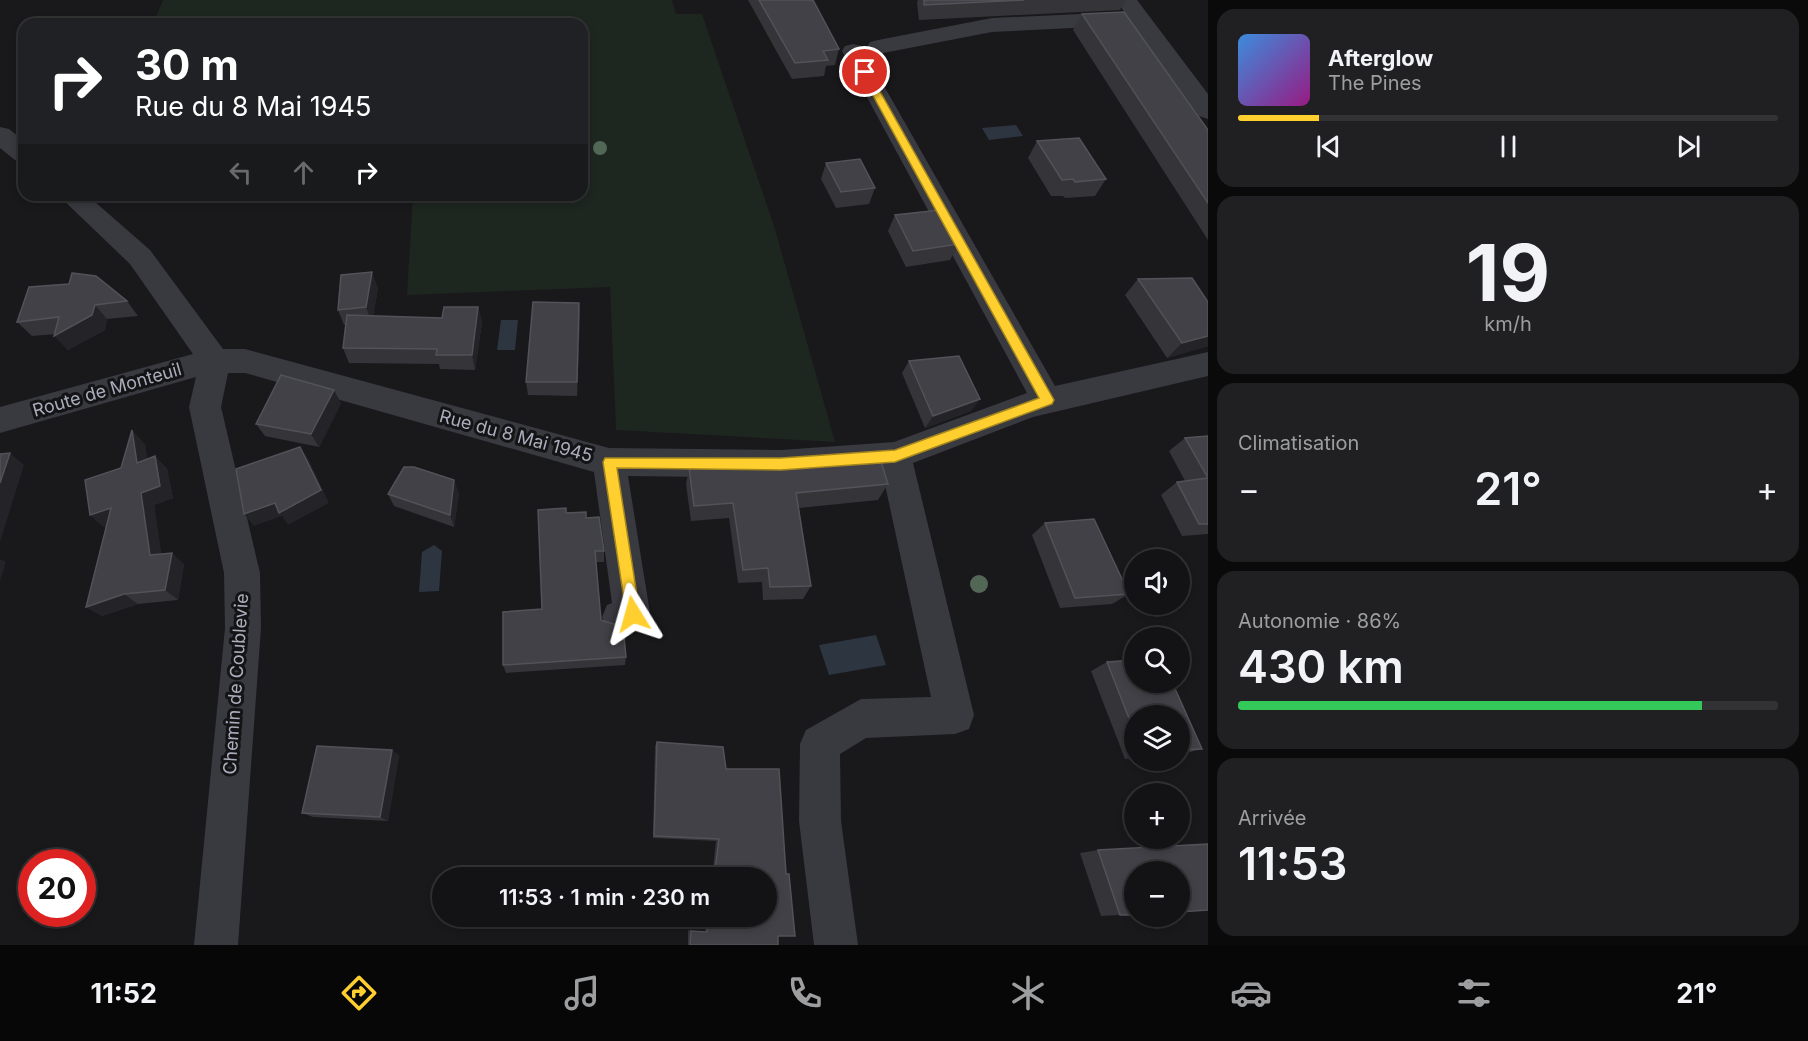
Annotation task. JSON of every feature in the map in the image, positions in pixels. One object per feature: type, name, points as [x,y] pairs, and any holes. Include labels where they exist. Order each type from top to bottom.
[{"type":"street","points":[[1047,400],[866,49],[992,25],[1133,9],[1208,111]]},
{"type":"street","points":[[0,135],[18,149]]},
{"type":"street","points":[[78,201],[140,257],[215,362]]},
{"type":"street","name":"Rue du 8 Mai 1945","points":[[215,362],[245,361],[609,462],[781,464],[895,456],[1047,400],[1206,368]]},
{"type":"street","name":"Route de Monteuil","points":[[0,420],[215,362]]},
{"type":"street","name":"Chemin de Coublevie","points":[[215,362],[206,407],[242,573],[243,628],[216,945]]},
{"type":"street","points":[[836,945],[820,821],[820,744],[861,719],[955,715],[895,456]]},
{"type":"street","points":[[609,462],[633,614],[620,617]]},
{"type":"shaded area","points":[[163,0],[672,0],[676,14],[702,14],[775,229],[835,442],[616,430],[610,287],[407,295],[413,201],[588,201],[588,18],[156,18]]},
{"type":"shaded area","points":[[1016,125],[1023,136],[989,140],[982,128]]},
{"type":"shaded area","points":[[501,320],[518,320],[515,350],[497,350]]},
{"type":"shaded area","points":[[434,545],[442,551],[439,591],[419,592],[422,552]]},
{"type":"shaded area","points":[[876,635],[886,665],[829,675],[819,645]]},
{"type":"building","points":[[759,0],[813,0],[839,49],[823,51],[828,60],[795,63]]},
{"type":"building","points":[[924,0],[1024,0],[924,5]]},
{"type":"building","points":[[1124,12],[1208,130],[1208,203],[1082,14]]},
{"type":"building","points":[[1079,138],[1106,179],[1075,182],[1073,179],[1062,180],[1037,141]]},
{"type":"building","points":[[860,159],[875,188],[841,192],[826,163]]},
{"type":"building","points":[[940,210],[959,244],[913,251],[895,215]]},
{"type":"building","points":[[372,272],[366,307],[338,310],[341,275]]},
{"type":"building","points":[[72,273],[96,276],[127,301],[95,305],[92,315],[54,336],[59,317],[17,322],[29,287],[69,284]]},
{"type":"building","points":[[1192,278],[1208,302],[1208,336],[1182,343],[1138,279]]},
{"type":"building","points":[[533,302],[579,303],[577,382],[526,382]]},
{"type":"building","points":[[444,307],[478,307],[472,355],[436,355],[437,349],[343,348],[347,315],[442,318]]},
{"type":"building","points":[[959,356],[980,399],[933,416],[909,361]]},
{"type":"building","points":[[281,375],[334,390],[311,434],[256,424]]},
{"type":"building","points":[[132,430],[137,463],[155,456],[160,486],[141,493],[150,555],[172,553],[165,590],[124,594],[86,607],[111,508],[90,515],[85,480],[121,468]]},
{"type":"building","points":[[1208,436],[1208,478],[1185,438]]},
{"type":"building","points":[[300,447],[321,490],[279,513],[275,503],[244,514],[236,469]]},
{"type":"building","points":[[10,453],[0,483],[0,454]]},
{"type":"building","points":[[880,458],[888,484],[796,493],[811,586],[770,587],[768,568],[743,570],[733,503],[694,506],[689,468]]},
{"type":"building","points":[[404,467],[414,467],[454,480],[450,515],[388,494]]},
{"type":"building","points":[[1208,478],[1208,524],[1199,524],[1177,482]]},
{"type":"building","points":[[566,508],[566,513],[586,512],[586,518],[599,517],[604,551],[595,551],[601,620],[623,627],[626,657],[503,665],[503,612],[542,609],[538,510]]},
{"type":"building","points":[[1094,519],[1124,583],[1124,594],[1075,598],[1045,523]]},
{"type":"building","points":[[1124,661],[1124,693],[1177,693],[1182,705],[1124,705],[1107,662]]},
{"type":"building","points":[[1190,722],[1202,749],[1190,750]]},
{"type":"building","points":[[657,742],[723,747],[726,769],[779,769],[786,874],[789,874],[795,936],[778,936],[778,945],[690,945],[691,931],[707,932],[708,927],[777,927],[777,867],[715,867],[719,839],[654,836]]},
{"type":"building","points":[[317,746],[392,750],[380,817],[302,813]]},
{"type":"building","points":[[1208,844],[1208,910],[1190,911],[1190,861],[1124,861],[1124,915],[1120,915],[1098,850],[1190,849],[1190,845]]},
{"type":"route","points":[[633,614],[609,462],[781,464],[895,456],[1047,400],[865,72]]}]
